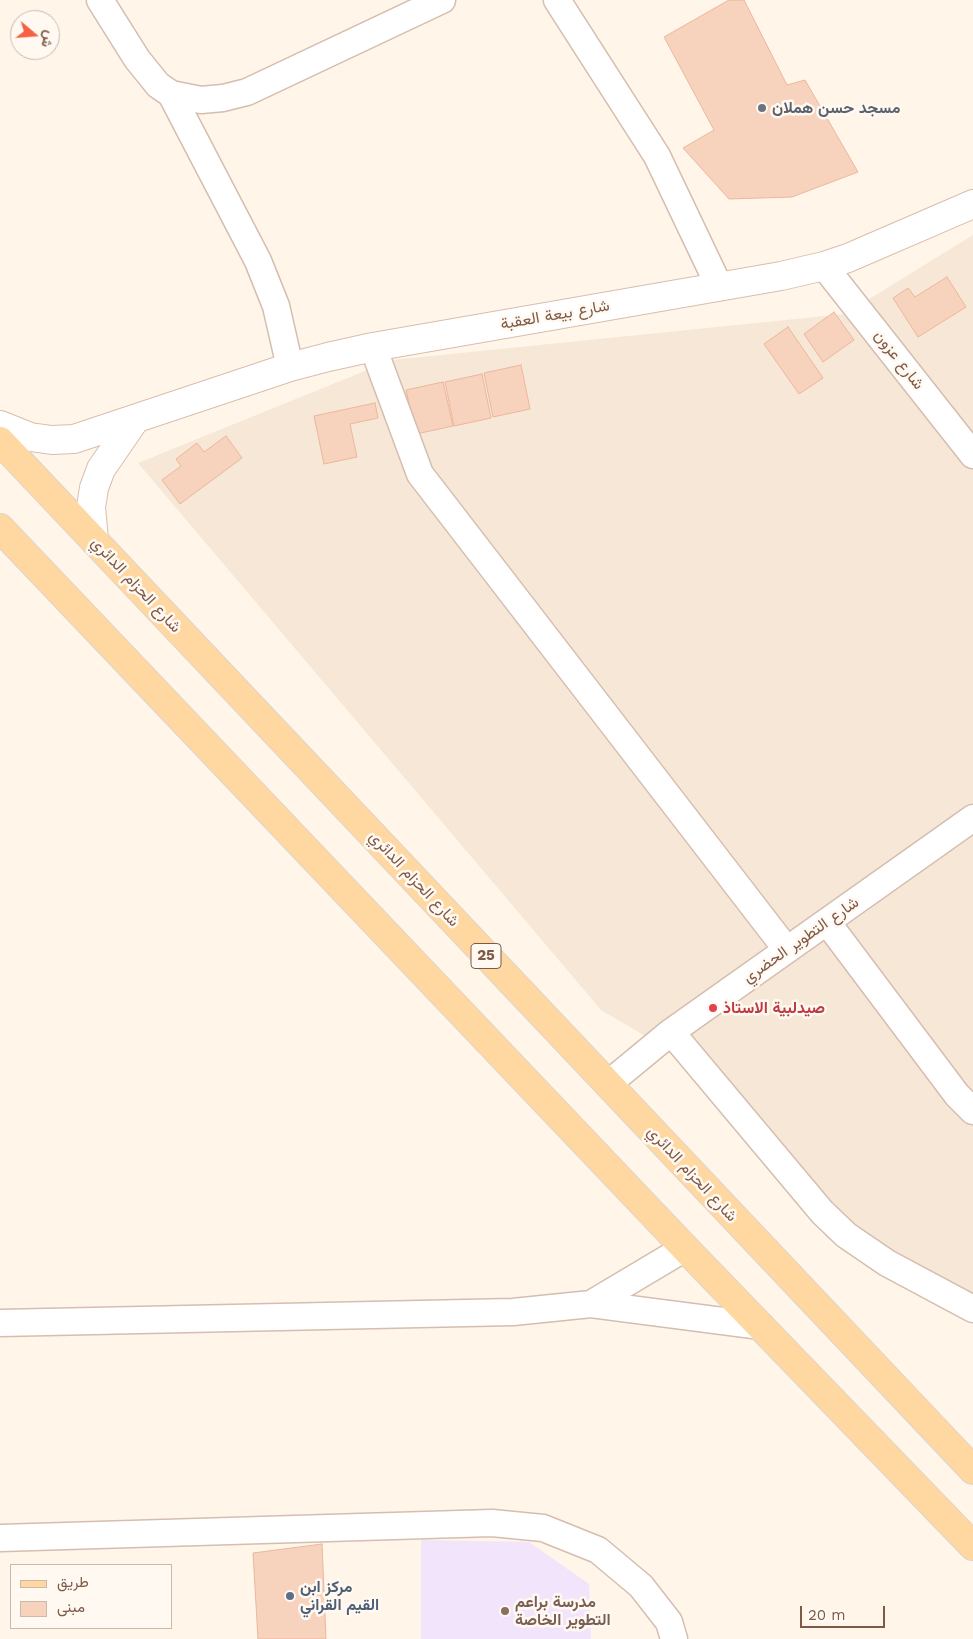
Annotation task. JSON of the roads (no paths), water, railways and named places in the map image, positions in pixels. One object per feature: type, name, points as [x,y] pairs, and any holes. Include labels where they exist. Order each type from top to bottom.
[{"type":"main road","name":"شارع الحزام الدائري","points":[[0,441],[973,1470]]},
{"type":"main road","points":[[0,528],[684,1248],[973,1546]]},
{"type":"street","points":[[100,0],[146,71],[158,85],[171,94],[201,100],[223,98],[247,92],[442,0]]},
{"type":"street","points":[[557,0],[657,156],[719,286]]},
{"type":"street","points":[[171,94],[258,261],[276,306],[290,367]]},
{"type":"street","name":"شارع بيعة العقبة","points":[[0,425],[30,437],[59,440],[74,439],[134,421],[290,367],[373,347],[781,276],[824,266],[848,258],[973,204]]},
{"type":"street","name":"شارع عزون","points":[[824,266],[973,455]]},
{"type":"street","points":[[373,347],[420,474],[788,950]]},
{"type":"street","points":[[94,540],[91,507],[94,488],[101,469],[134,421]]},
{"type":"street","name":"شارع التطوير الحضري","points":[[608,1084],[670,1032],[827,922],[969,831]]},
{"type":"street","points":[[827,922],[956,1095],[973,1111]]},
{"type":"street","points":[[670,1032],[822,1212],[846,1235],[887,1264],[973,1309]]},
{"type":"street","points":[[591,1304],[684,1248]]},
{"type":"street","points":[[0,1323],[514,1312],[591,1304],[761,1326]]},
{"type":"street","points":[[0,1538],[492,1523],[543,1528],[598,1550],[641,1586],[669,1622],[674,1639]]},
{"type":"place","name":"مسجد حسن هملان","points":[[762,108]]},
{"type":"place","name":"صيدلبية الاستاذ","points":[[713,1008]]},
{"type":"place","name":"مركز ابن القيم القراني","points":[[290,1596]]},
{"type":"place","name":"مدرسة براعم التطوير الخاصة","points":[[505,1611]]}]
